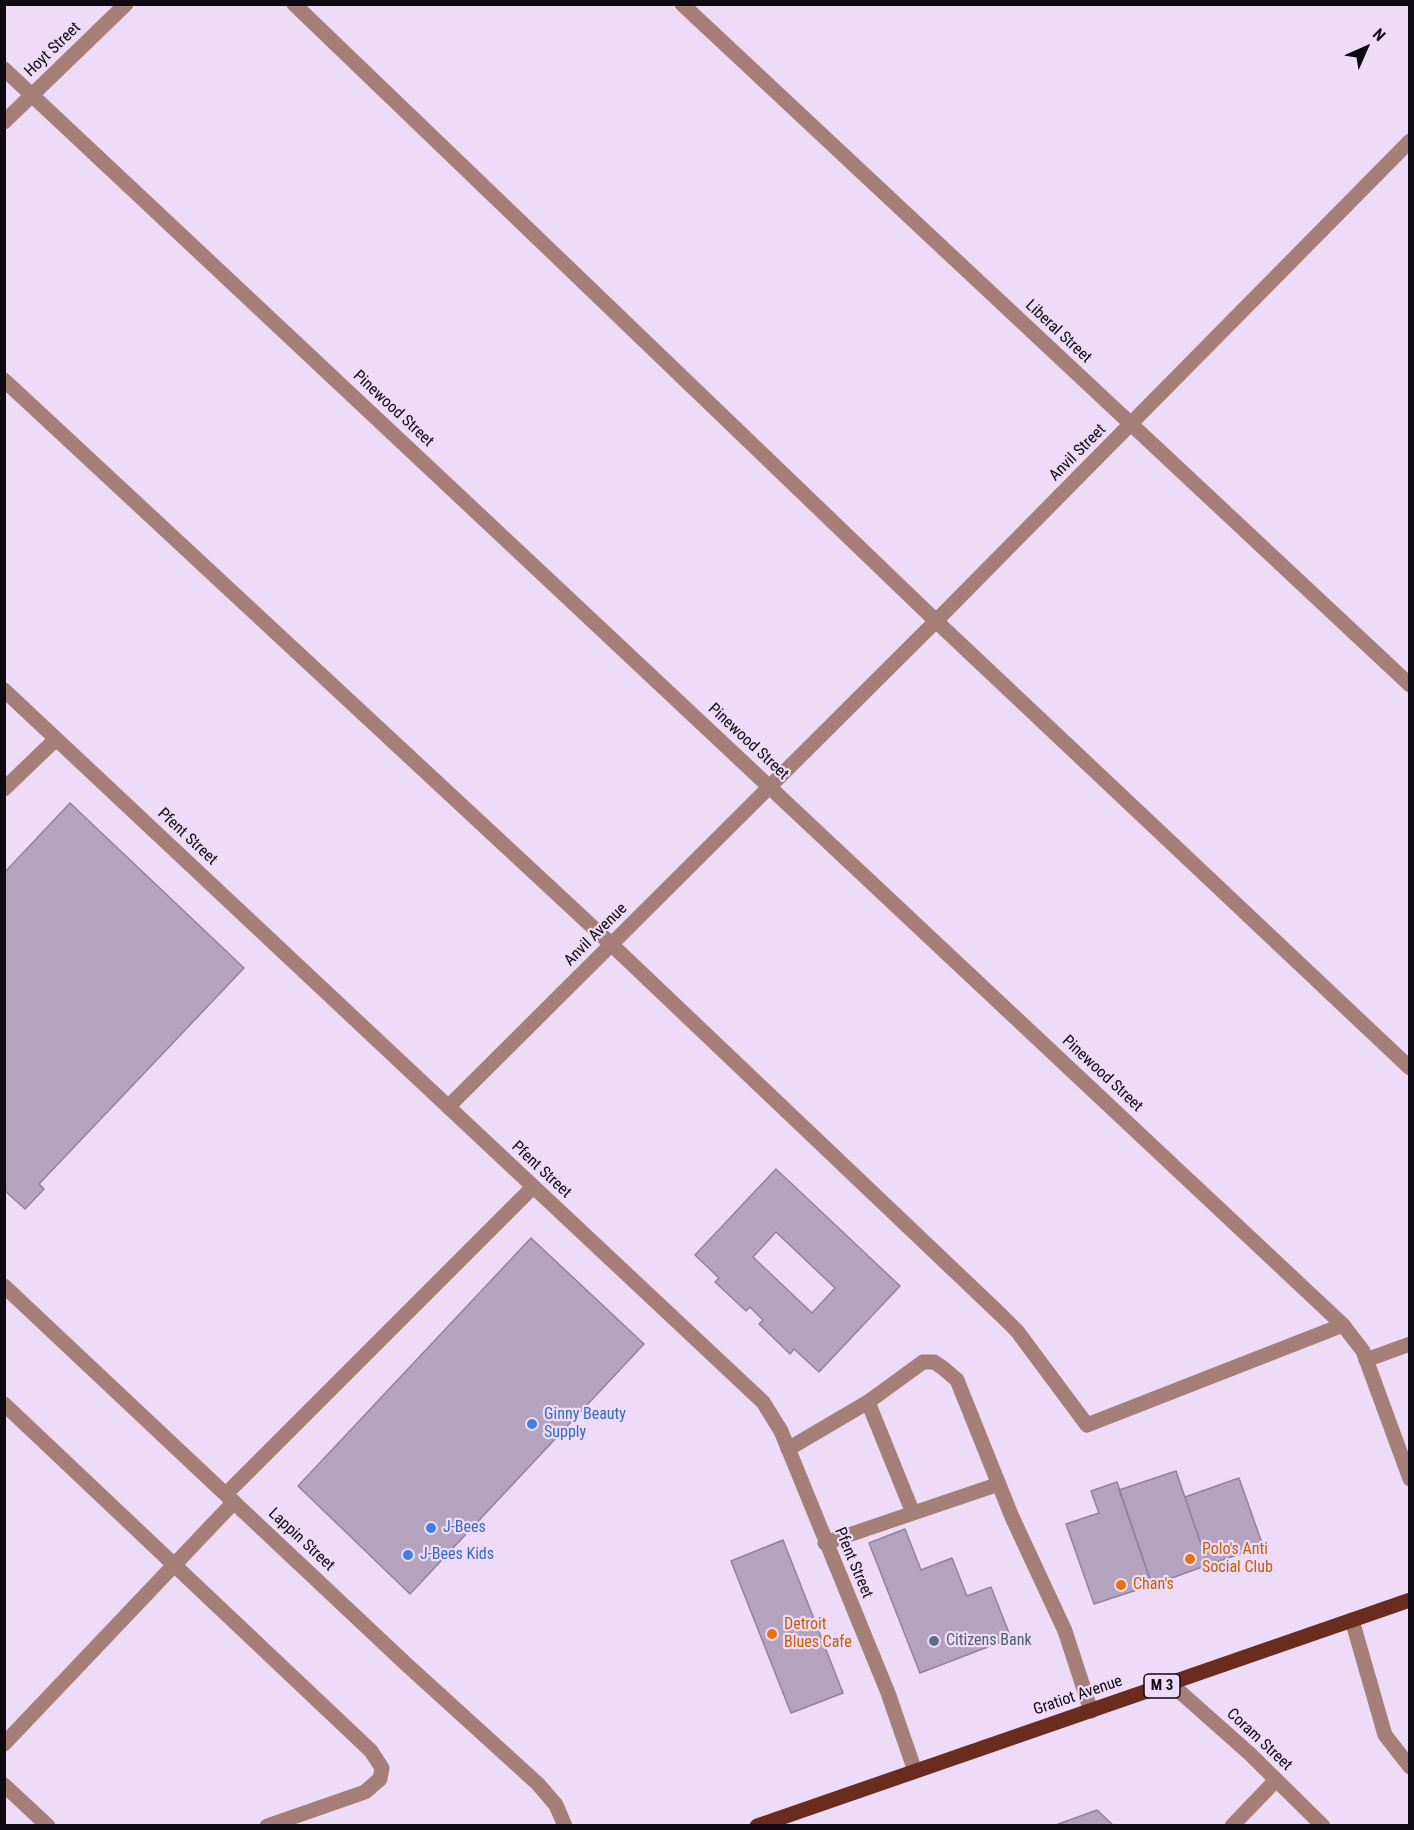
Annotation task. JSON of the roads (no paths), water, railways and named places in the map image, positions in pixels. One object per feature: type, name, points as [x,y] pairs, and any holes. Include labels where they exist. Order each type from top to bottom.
[{"type":"main road","name":"Gratiot Avenue","points":[[757,1826],[1410,1600]]},
{"type":"street","name":"Hoyt Street","points":[[4,122],[126,4]]},
{"type":"street","points":[[294,4],[936,621],[1410,1068]]},
{"type":"street","name":"Liberal Street","points":[[682,4],[1410,686]]},
{"type":"street","name":"Pinewood Street","points":[[4,69],[1343,1325],[1363,1351],[1410,1479]]},
{"type":"street","name":"Anvil Street","points":[[770,788],[1410,141]]},
{"type":"street","points":[[4,380],[612,945],[1009,1323],[1087,1425],[1343,1325]]},
{"type":"street","name":"Pfent Street","points":[[4,690],[762,1402],[781,1431],[888,1693],[915,1771]]},
{"type":"street","points":[[4,789],[56,739]]},
{"type":"street","name":"Anvil Avenue","points":[[448,1107],[770,788]]},
{"type":"street","points":[[4,1744],[174,1565],[230,1498],[533,1187]]},
{"type":"street","name":"Lappin Street","points":[[4,1286],[406,1664],[538,1784],[556,1805],[565,1826]]},
{"type":"street","points":[[1366,1359],[1410,1344]]},
{"type":"street","points":[[788,1449],[868,1402],[923,1362],[934,1362],[957,1380],[999,1484],[1065,1631],[1091,1710]]},
{"type":"street","points":[[868,1402],[913,1513]]},
{"type":"street","points":[[4,1404],[371,1751],[382,1768],[380,1779],[365,1792],[267,1826]]},
{"type":"street","points":[[825,1543],[999,1484]]},
{"type":"street","points":[[1352,1620],[1385,1735],[1410,1767]]},
{"type":"street","name":"Coram Street","points":[[1170,1683],[1323,1826]]},
{"type":"street","points":[[1233,1826],[1276,1780]]},
{"type":"street","points":[[4,1785],[48,1826]]},
{"type":"place","name":"Ginny Beauty Supply","points":[[532,1424]]},
{"type":"place","name":"J-Bees","points":[[431,1528]]},
{"type":"place","name":"J-Bees Kids","points":[[408,1555]]},
{"type":"place","name":"Polo's Anti Social Club","points":[[1190,1559]]},
{"type":"place","name":"Chan's","points":[[1121,1585]]},
{"type":"place","name":"Detroit Blues Cafe","points":[[772,1634]]},
{"type":"place","name":"Citizens Bank","points":[[934,1641]]}]
